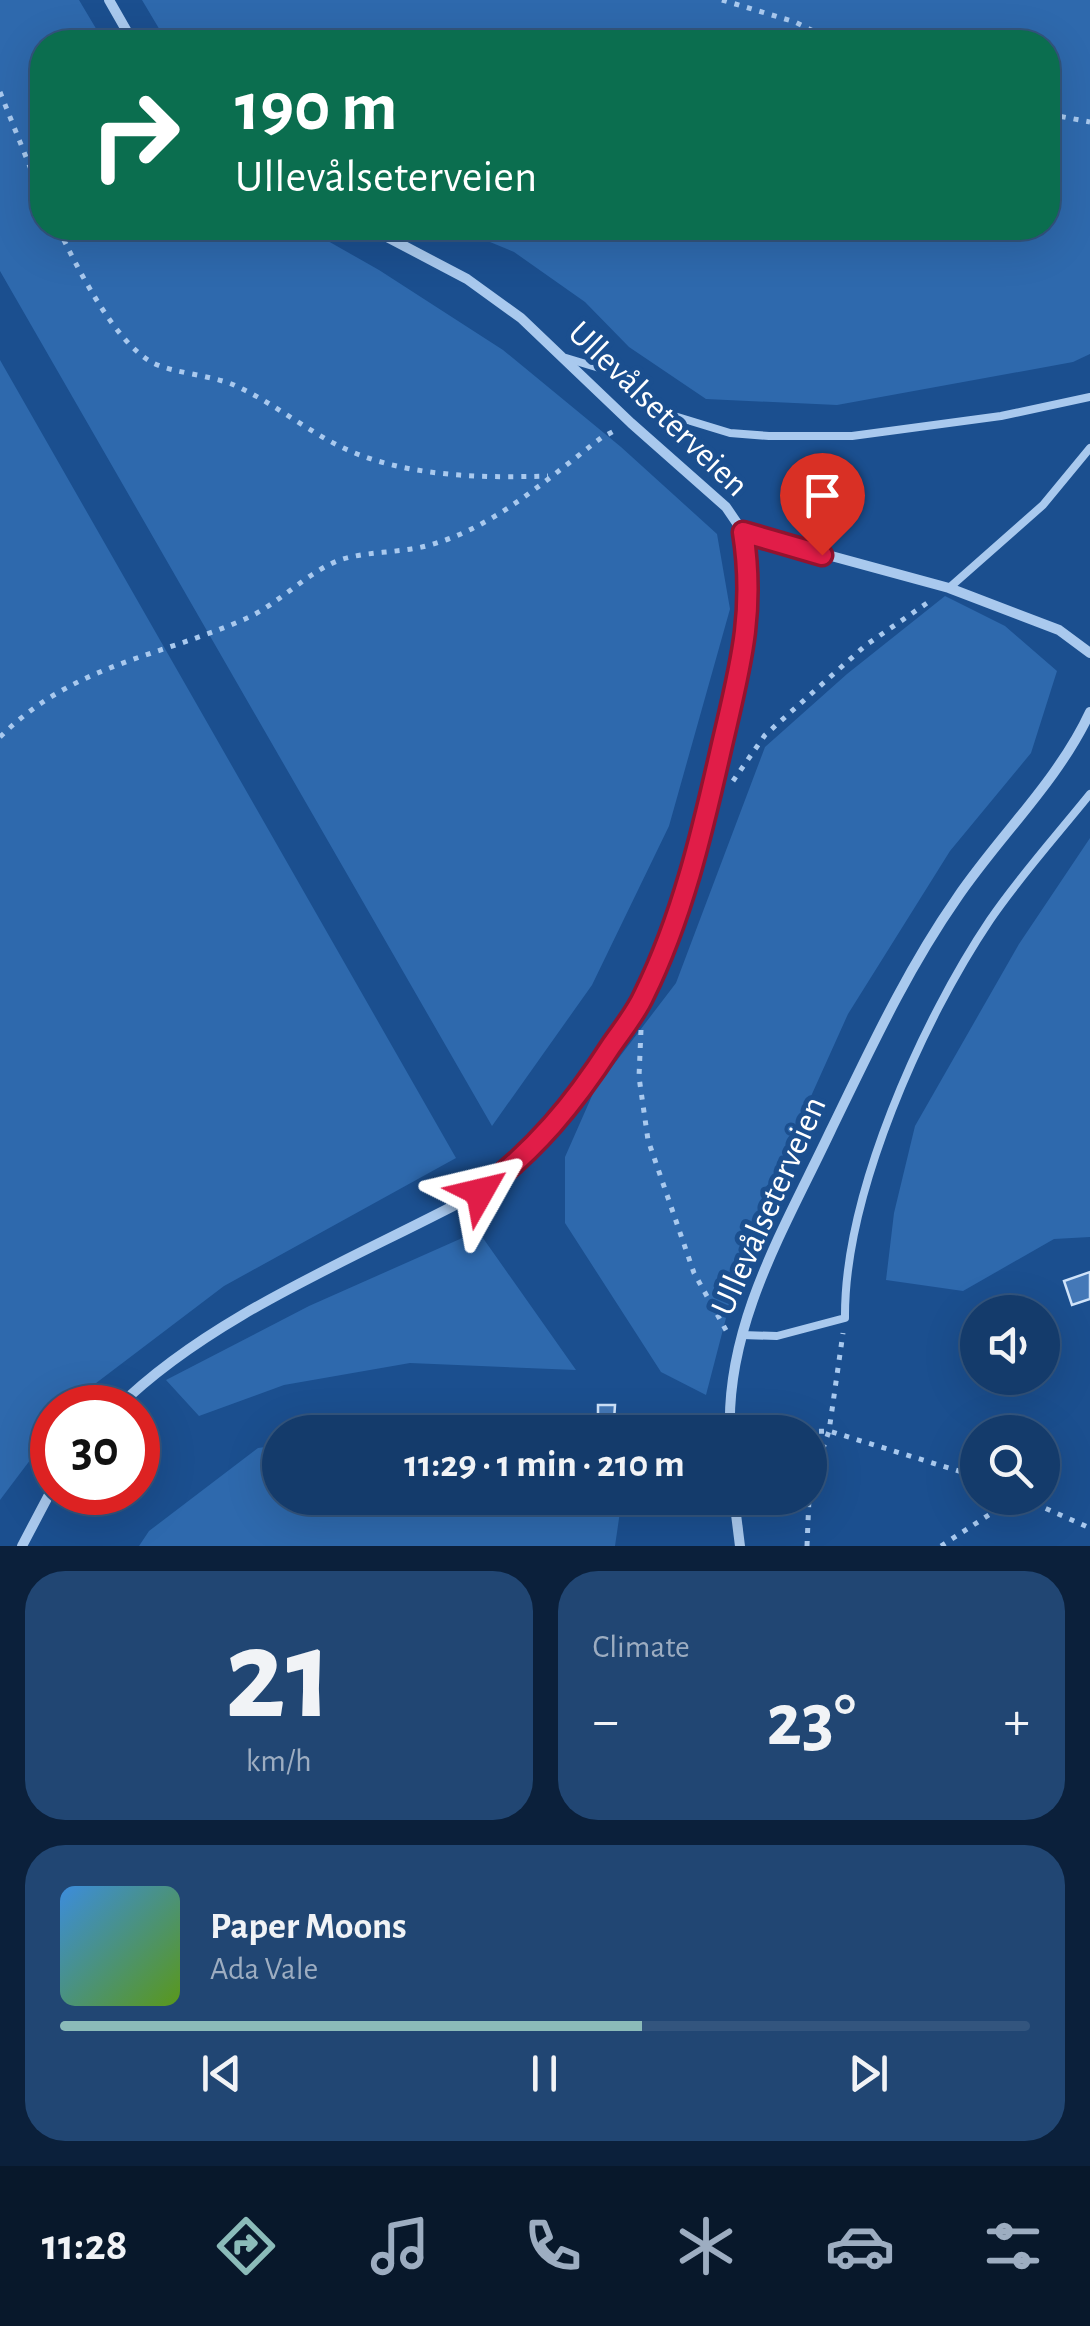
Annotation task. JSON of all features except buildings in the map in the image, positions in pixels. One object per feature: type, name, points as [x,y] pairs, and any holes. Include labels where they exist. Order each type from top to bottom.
[{"type":"street","points":[[109,0],[126,30]]},
{"type":"street","name":"Ullevålseterveien","points":[[393,240],[467,279],[522,318],[630,423],[726,507],[743,532],[949,588],[1059,630],[1090,652]]},
{"type":"street","points":[[143,1385],[172,1360],[215,1332],[480,1192],[520,1162],[577,1098],[643,998],[690,873],[744,655],[750,576],[743,532]]},
{"type":"street","name":"Ullevålseterveien","points":[[729,1415],[739,1341],[774,1250],[915,961],[957,897],[1063,760],[1090,712]]},
{"type":"street","points":[[22,1546],[38,1515]]},
{"type":"street","points":[[736,1515],[740,1546]]},
{"type":"lane","points":[[566,358],[606,370],[671,415],[730,433],[769,436],[852,436],[1001,416],[1090,397]]},
{"type":"lane","points":[[949,588],[1043,505],[1090,448]]},
{"type":"lane","points":[[739,1341],[778,1336],[845,1318],[849,1257],[898,1093],[955,978],[991,918],[1090,794]]},
{"type":"path","points":[[722,0],[816,30]]},
{"type":"path","points":[[0,92],[30,166]]},
{"type":"path","points":[[1060,116],[1090,122]]},
{"type":"path","points":[[65,240],[90,287],[126,339],[154,363],[233,385],[358,455],[414,470],[501,477],[551,476]]},
{"type":"path","points":[[0,737],[25,712],[60,689],[132,657],[248,618],[341,560],[428,546],[488,522],[600,438],[630,423]]},
{"type":"path","points":[[724,794],[765,735],[866,645],[949,588]]},
{"type":"path","points":[[643,998],[639,1077],[648,1140],[694,1273],[717,1318],[739,1341]]},
{"type":"path","points":[[827,1437],[845,1318]]},
{"type":"path","points":[[829,1431],[872,1447],[960,1469]]},
{"type":"path","points":[[807,1546],[808,1515]]},
{"type":"path","points":[[940,1546],[990,1515]]},
{"type":"path","points":[[1059,1515],[1090,1528]]},
{"type":"shaded area","points":[[0,0],[79,0],[97,30],[30,30],[30,240],[326,240],[503,350],[621,447],[717,534],[730,609],[669,826],[592,985],[492,1126],[0,271]]},
{"type":"shaded area","points":[[142,0],[1090,0],[1090,354],[1073,362],[837,405],[706,399],[629,347],[585,302],[514,252],[485,240],[1060,240],[1060,30],[160,30]]},
{"type":"shaded area","points":[[0,360],[456,1158],[224,1286],[94,1385],[30,1385],[30,1460],[0,1500]]},
{"type":"shaded area","points":[[945,596],[1005,626],[1057,671],[1031,753],[950,851],[848,1014],[740,1264],[706,1395],[661,1372],[565,1223],[565,1157],[595,1089],[676,983],[765,747],[847,674]]},
{"type":"shaded area","points":[[1090,838],[1090,1237],[1054,1239],[963,1291],[886,1280],[894,1213],[915,1126],[1019,944]]},
{"type":"shaded area","points":[[478,1231],[576,1370],[410,1363],[284,1385],[199,1416],[166,1380],[309,1306]]},
{"type":"shaded area","points":[[262,1447],[262,1515],[620,1515],[615,1546],[139,1546],[149,1531]]},
{"type":"route","points":[[480,1192],[520,1162],[577,1098],[643,998],[674,922],[704,824],[744,655],[750,576],[743,532],[822,555]]}]
